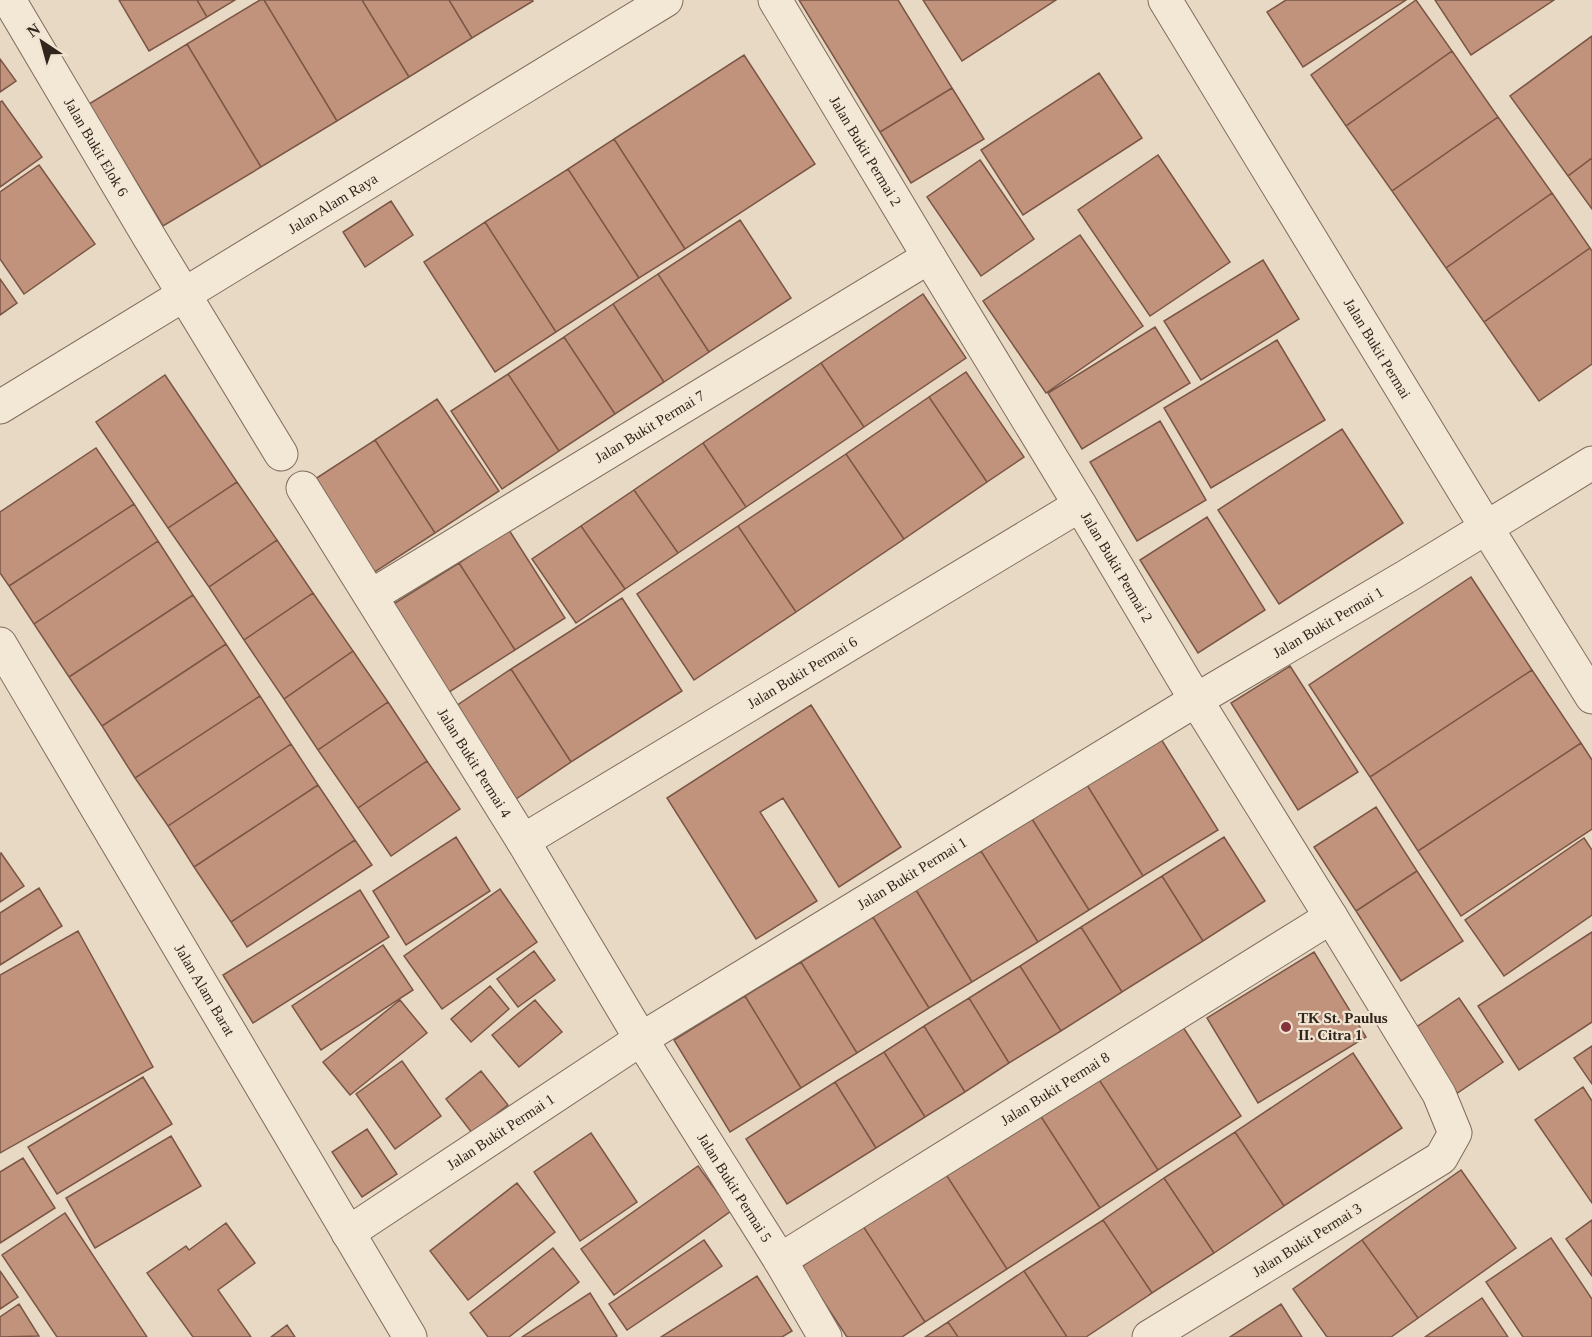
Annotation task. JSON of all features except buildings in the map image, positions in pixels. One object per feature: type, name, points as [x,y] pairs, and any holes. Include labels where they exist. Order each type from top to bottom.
[{"type":"street","name":"Jalan Bukit Elok 6","points":[[9,0],[185,294]]},
{"type":"street","name":"Jalan Alam Raya","points":[[0,407],[666,0]]},
{"type":"street","name":"Jalan Bukit Permai 2","points":[[775,0],[1196,700],[1439,1094],[1455,1133]]},
{"type":"street","name":"Jalan Bukit Permai","points":[[1165,0],[1592,697]]},
{"type":"street","name":"Jalan Bukit Permai 7","points":[[371,596],[929,257]]},
{"type":"street","points":[[185,294],[281,454]]},
{"type":"street","name":"Jalan Bukit Permai 1","points":[[348,1233],[641,1039],[1196,700],[1407,576],[1592,463]]},
{"type":"street","name":"Jalan Bukit Permai 4","points":[[303,488],[523,840],[641,1039]]},
{"type":"street","name":"Jalan Bukit Permai 6","points":[[523,840],[1080,505]]},
{"type":"street","name":"Jalan Alam Barat","points":[[0,644],[410,1337]]},
{"type":"street","name":"Jalan Bukit Permai 8","points":[[780,1260],[1331,917]]},
{"type":"street","name":"Jalan Bukit Permai 5","points":[[641,1039],[780,1260],[825,1337]]},
{"type":"street","name":"Jalan Bukit Permai 3","points":[[1149,1337],[1441,1158],[1455,1133]]},
{"type":"place","name":"TK St. Paulus II. Citra 1","points":[[1286,1027]]}]
